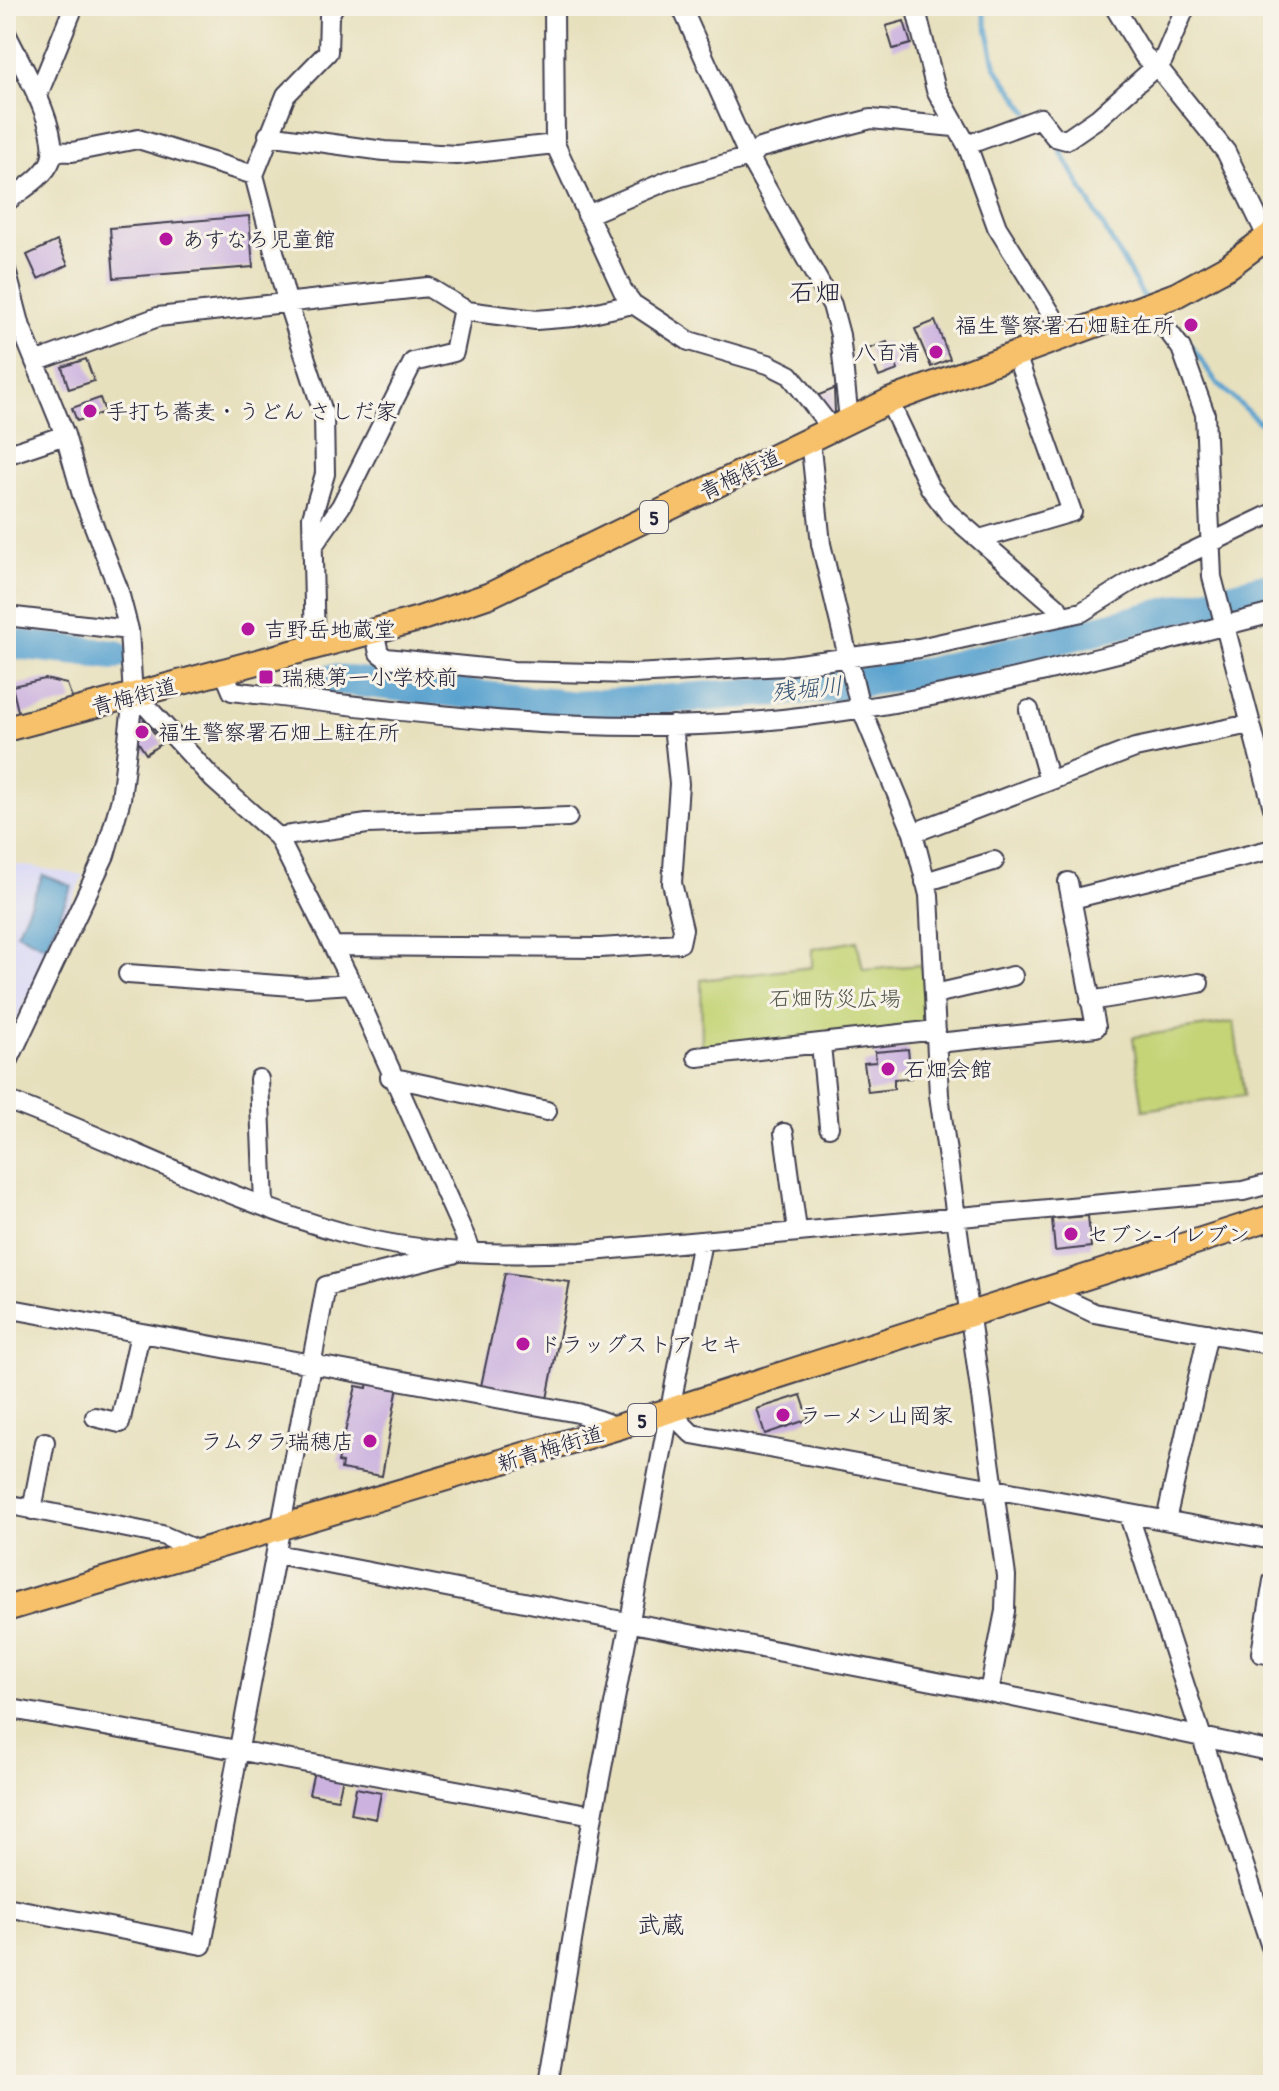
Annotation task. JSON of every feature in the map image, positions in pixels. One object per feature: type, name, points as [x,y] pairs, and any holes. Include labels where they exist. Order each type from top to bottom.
[{"type":"main road","name":"青梅街道","points":[[6,729],[374,631],[448,610],[514,585],[889,401],[1140,309],[1208,279],[1271,240]]},
{"type":"main road","name":"新青梅街道","points":[[6,1609],[618,1427],[1273,1217]]},
{"type":"street","points":[[37,97],[74,6]]},
{"type":"street","points":[[315,647],[312,517],[325,474],[324,415],[287,301],[254,175],[286,95],[328,52],[329,16],[334,6]]},
{"type":"street","points":[[554,6],[555,144],[623,291],[633,304],[689,341],[768,364],[790,375],[830,429]]},
{"type":"street","points":[[681,6],[749,157],[832,305],[840,335],[819,533],[860,705],[913,833],[925,882],[935,994],[939,1095],[1006,1576],[1005,1611],[989,1692]]},
{"type":"street","points":[[915,6],[936,90],[954,127],[967,145],[997,227],[1065,336]]},
{"type":"street","points":[[1114,6],[1144,56],[1157,66],[1226,152],[1271,240]]},
{"type":"street","points":[[967,145],[1040,118],[1055,137],[1066,140],[1098,118],[1163,60],[1186,6]]},
{"type":"street","points":[[6,202],[44,171],[52,151],[37,97],[8,42]]},
{"type":"street","points":[[587,215],[667,181],[749,157],[760,148],[860,120],[881,118],[954,127]]},
{"type":"street","points":[[268,135],[384,151],[457,155],[555,144]]},
{"type":"street","points":[[52,151],[72,152],[138,139],[254,175]]},
{"type":"street","points":[[6,270],[35,362],[65,435],[82,495],[118,588],[129,630],[133,697],[123,789],[105,855],[6,1066]]},
{"type":"street","points":[[35,362],[158,317],[428,287],[463,308],[487,316],[536,320],[574,317],[633,304]]},
{"type":"street","points":[[315,543],[341,506],[413,362],[454,352],[463,308]]},
{"type":"street","points":[[1140,309],[1168,331],[1181,348],[1205,414],[1208,545],[1215,589],[1273,808]]},
{"type":"street","points":[[980,539],[1072,512],[1016,355]]},
{"type":"street","points":[[889,401],[930,488],[949,513],[1057,607],[1062,616]]},
{"type":"street","points":[[6,455],[65,435]]},
{"type":"street","points":[[374,631],[379,653],[386,658],[513,671],[676,673],[849,660],[1082,612],[1137,578],[1273,513]]},
{"type":"street","points":[[224,672],[232,691],[523,723],[673,725],[752,722],[950,695],[1224,622],[1273,613]]},
{"type":"street","points":[[6,616],[129,630]]},
{"type":"street","points":[[133,697],[147,707],[213,779],[278,837],[352,984],[466,1252]]},
{"type":"street","points":[[1029,710],[1049,781]]},
{"type":"street","points":[[913,833],[1135,748],[1250,724]]},
{"type":"street","points":[[334,946],[600,948],[680,943],[683,929],[672,883],[679,784],[673,725]]},
{"type":"street","points":[[278,837],[367,824],[568,817]]},
{"type":"street","points":[[697,1057],[821,1045],[1096,1027],[1070,890],[1273,849]]},
{"type":"street","points":[[925,882],[994,861]]},
{"type":"street","points":[[128,974],[306,987],[352,984]]},
{"type":"street","points":[[935,994],[1013,976]]},
{"type":"street","points":[[1090,1001],[1199,983]]},
{"type":"street","points":[[821,1045],[818,1107],[829,1127]]},
{"type":"street","points":[[390,1077],[547,1111]]},
{"type":"street","points":[[259,1079],[264,1204]]},
{"type":"street","points":[[6,1100],[264,1204],[352,1235],[466,1252],[553,1253],[702,1241],[1243,1191],[1273,1183]]},
{"type":"street","points":[[784,1133],[797,1230]]},
{"type":"street","points":[[548,2085],[593,1815],[702,1241]]},
{"type":"street","points":[[6,1907],[202,1945],[236,1750],[326,1286],[466,1252]]},
{"type":"street","points":[[1045,1290],[1094,1313],[1273,1345]]},
{"type":"street","points":[[6,1308],[578,1413],[618,1427]]},
{"type":"street","points":[[1166,1520],[1208,1333]]},
{"type":"street","points":[[95,1417],[120,1423],[140,1334]]},
{"type":"street","points":[[669,1411],[692,1434],[1273,1540]]},
{"type":"street","points":[[32,1510],[45,1442]]},
{"type":"street","points":[[6,1504],[162,1535],[201,1552]]},
{"type":"street","points":[[1129,1516],[1273,1953]]},
{"type":"street","points":[[276,1554],[630,1625],[989,1692],[1273,1752]]},
{"type":"street","points":[[1273,1581],[1261,1653],[1273,1655]]},
{"type":"street","points":[[6,1708],[593,1815]]},
{"type":"shaded area","points":[[6,863],[84,875],[6,1043]]},
{"type":"green space","name":"石畑防災広場","points":[[857,941],[863,970],[920,965],[930,991],[931,1027],[702,1052],[701,980],[812,967],[812,949]]},
{"type":"green space","points":[[1234,1022],[1244,1096],[1143,1110],[1133,1037]]},
{"type":"water","points":[[43,875],[72,886],[46,947],[17,933]]},
{"type":"building","points":[[904,21],[911,44],[893,49],[886,26]]},
{"type":"building","points":[[249,216],[253,267],[114,278],[110,228]]},
{"type":"building","points":[[57,241],[68,265],[38,279],[27,255]]},
{"type":"building","points":[[935,321],[950,359],[931,367],[915,329]]},
{"type":"building","points":[[887,342],[898,370],[879,377],[868,349]]},
{"type":"building","points":[[86,359],[94,381],[69,389],[62,367]]},
{"type":"building","points":[[834,389],[835,413],[827,415],[814,397]]},
{"type":"building","points":[[100,398],[105,412],[77,421],[72,408]]},
{"type":"building","points":[[45,679],[67,684],[73,701],[19,715],[12,686]]},
{"type":"building","points":[[144,720],[162,743],[146,754],[131,731]]},
{"type":"building","points":[[908,1049],[911,1078],[894,1079],[894,1089],[868,1092],[864,1063],[876,1062],[875,1052]]},
{"type":"building","points":[[1088,1216],[1091,1247],[1055,1251],[1052,1219]]},
{"type":"building","points":[[505,1273],[570,1282],[547,1399],[481,1386]]},
{"type":"building","points":[[368,1380],[398,1386],[382,1476],[341,1469],[342,1463],[338,1462],[356,1386],[367,1388]]},
{"type":"building","points":[[801,1395],[809,1419],[765,1434],[757,1409]]},
{"type":"building","points":[[314,1771],[343,1777],[338,1799],[309,1794]]},
{"type":"building","points":[[356,1788],[381,1793],[376,1819],[351,1814]]},
{"type":"waterway","points":[[982,6],[996,68],[1028,112]]},
{"type":"waterway","points":[[1060,150],[1143,296]]},
{"type":"waterway","points":[[1178,327],[1217,383],[1273,435]]},
{"type":"waterway","name":"残堀川","points":[[331,679],[575,706],[821,688],[929,672],[1273,586]]},
{"type":"waterway","name":"残堀川","points":[[6,643],[115,655]]},
{"type":"place","name":"あすなろ児童館","points":[[166,239]]},
{"type":"place","name":"福生警察署石畑駐在所","points":[[1191,325]]},
{"type":"place","name":"八百清","points":[[936,352]]},
{"type":"place","name":"手打ち蕎麦・うどん さしだ家","points":[[90,411]]},
{"type":"place","name":"吉野岳地蔵堂","points":[[248,629]]},
{"type":"place","name":"瑞穂第一小学校前","points":[[266,677]]},
{"type":"place","name":"福生警察署石畑上駐在所","points":[[142,732]]},
{"type":"place","name":"石畑会館","points":[[888,1069]]},
{"type":"place","name":"セブン-イレブン","points":[[1071,1234]]},
{"type":"place","name":"ドラッグストア セキ","points":[[523,1344]]},
{"type":"place","name":"ラーメン山岡家","points":[[783,1415]]},
{"type":"place","name":"ラムタラ瑞穂店","points":[[370,1441]]},
{"type":"district","name":"石畑","points":[[815,291]]},
{"type":"district","name":"武蔵","points":[[661,1924]]}]
